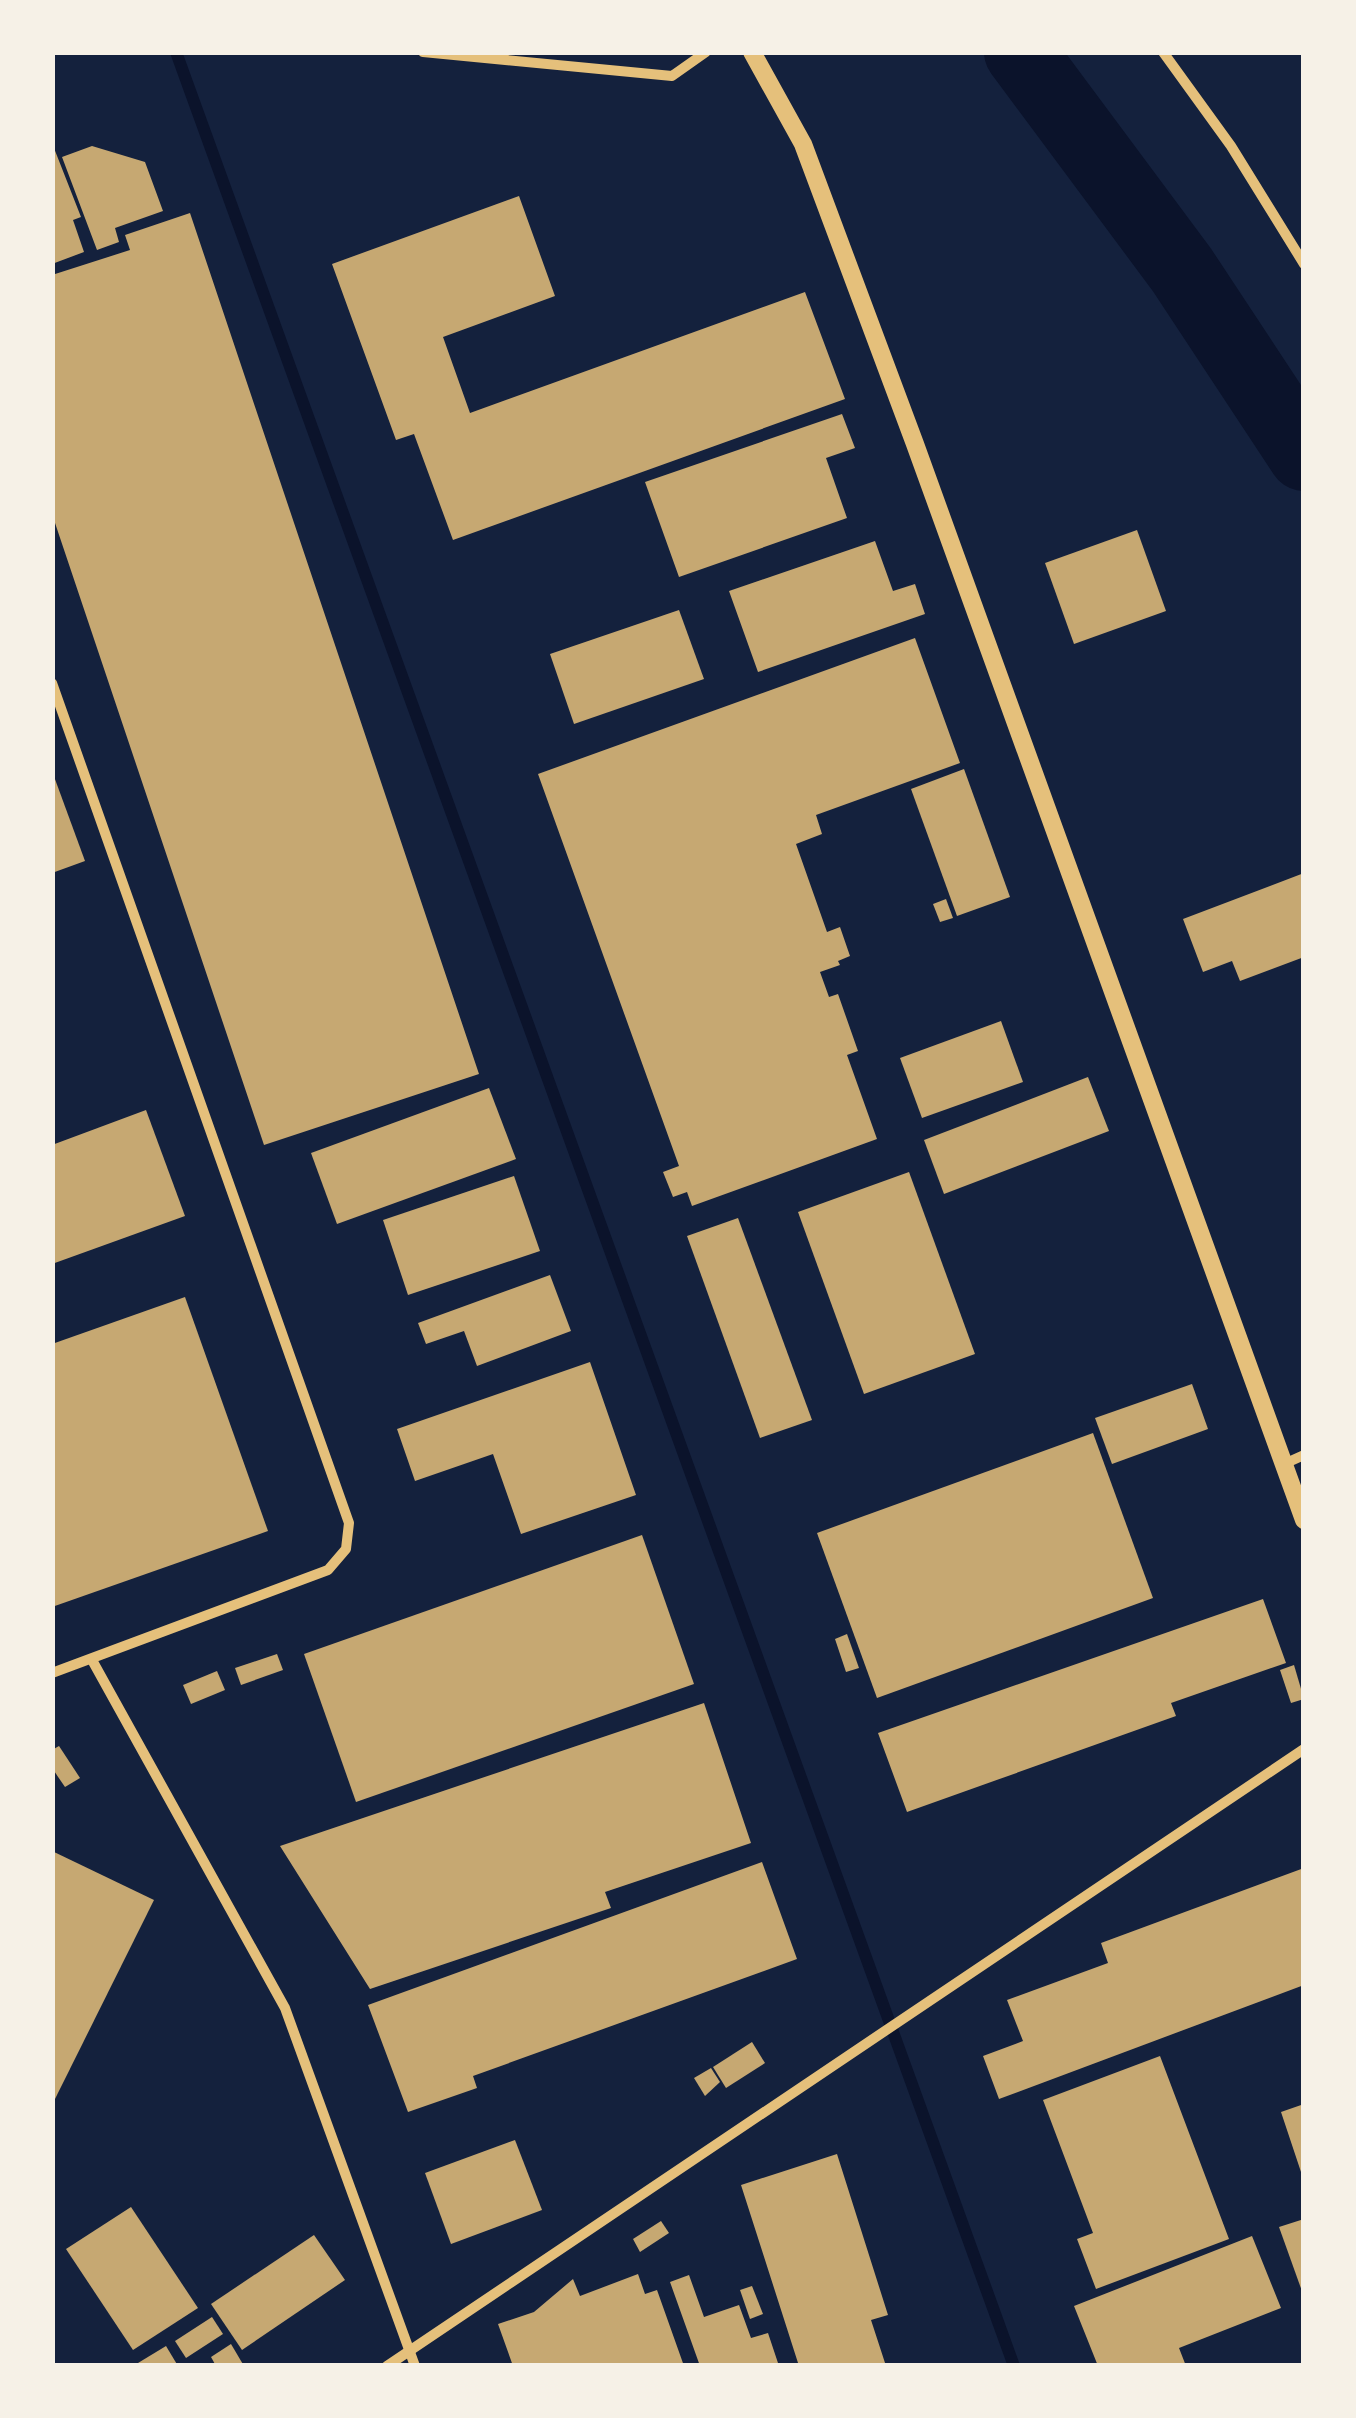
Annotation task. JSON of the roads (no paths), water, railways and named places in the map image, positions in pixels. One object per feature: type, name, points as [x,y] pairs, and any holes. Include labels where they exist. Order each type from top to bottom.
[{"type":"street","points":[[423,52],[672,76],[706,52]]},
{"type":"street","points":[[752,52],[803,144],[922,462],[1304,1520]]},
{"type":"street","points":[[1163,52],[1232,146],[1304,264]]},
{"type":"street","points":[[52,684],[349,1522],[346,1549],[328,1570],[52,1674]]},
{"type":"street","points":[[1284,1464],[1304,1454]]},
{"type":"street","points":[[92,1660],[285,2008],[414,2366]]},
{"type":"street","points":[[387,2366],[1304,1749]]},
{"type":"waterway","points":[[176,52],[1014,2366]]},
{"type":"waterway","points":[[1020,52],[1182,270],[1304,455]]}]
